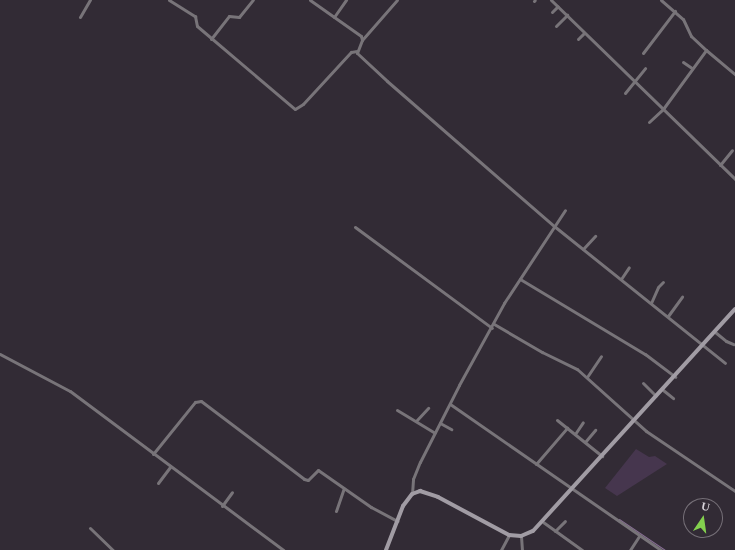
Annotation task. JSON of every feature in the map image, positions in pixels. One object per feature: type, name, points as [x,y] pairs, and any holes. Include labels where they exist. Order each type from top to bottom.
[{"type":"main road","points":[[386,550],[397,521],[412,494],[420,491],[430,493],[509,535],[521,536],[528,534],[543,522],[735,309]]},
{"type":"street","points":[[80,17],[90,0]]},
{"type":"street","points":[[169,0],[195,16],[197,26],[211,39],[296,109],[351,52],[356,51],[362,40],[396,0]]},
{"type":"street","points":[[211,39],[228,16],[239,17],[253,0]]},
{"type":"street","points":[[310,0],[357,33],[362,40]]},
{"type":"street","points":[[334,17],[346,0]]},
{"type":"street","points":[[551,0],[735,179]]},
{"type":"street","points":[[661,0],[675,11],[684,22],[691,36],[735,74]]},
{"type":"street","points":[[552,12],[558,6]]},
{"type":"street","points":[[643,53],[675,11]]},
{"type":"street","points":[[556,26],[566,15]]},
{"type":"street","points":[[578,39],[584,33]]},
{"type":"street","points":[[649,122],[663,109],[706,50]]},
{"type":"street","points":[[356,51],[387,81],[554,226],[704,344],[725,363]]},
{"type":"street","points":[[683,62],[692,68]]},
{"type":"street","points":[[624,93],[635,82],[645,68]]},
{"type":"street","points":[[720,164],[732,150]]},
{"type":"street","points":[[412,494],[415,472],[450,404],[520,278],[565,210]]},
{"type":"street","points":[[356,227],[492,328]]},
{"type":"street","points":[[583,249],[595,236]]},
{"type":"street","points":[[621,279],[629,267]]},
{"type":"street","points":[[520,278],[645,354],[675,376]]},
{"type":"street","points":[[651,303],[658,287],[663,282]]},
{"type":"street","points":[[668,316],[682,297]]},
{"type":"street","points":[[494,324],[542,352],[577,369],[634,422],[735,491]]},
{"type":"street","points":[[715,332],[726,341],[733,344]]},
{"type":"street","points":[[0,354],[70,391],[222,506],[283,550]]},
{"type":"street","points":[[587,377],[601,356]]},
{"type":"street","points":[[643,383],[656,396]]},
{"type":"street","points":[[663,390],[673,398]]},
{"type":"street","points":[[153,454],[195,402],[201,400],[304,479],[310,479],[318,470],[397,521]]},
{"type":"street","points":[[450,404],[661,550]]},
{"type":"street","points":[[416,421],[428,408]]},
{"type":"street","points":[[397,410],[435,432]]},
{"type":"street","points":[[558,420],[602,456]]},
{"type":"street","points":[[575,434],[583,422]]},
{"type":"street","points":[[440,423],[451,429]]},
{"type":"street","points":[[536,464],[567,428]]},
{"type":"street","points":[[585,442],[595,430]]},
{"type":"street","points":[[158,483],[170,467]]},
{"type":"street","points":[[336,511],[344,488]]},
{"type":"street","points":[[222,506],[232,492]]},
{"type":"street","points":[[543,522],[582,550]]},
{"type":"street","points":[[555,531],[565,522]]},
{"type":"street","points":[[90,528],[113,550]]},
{"type":"street","points":[[501,550],[509,535]]},
{"type":"street","points":[[521,536],[522,550]]},
{"type":"street","points":[[630,550],[639,536]]},
{"type":"shaded area","points":[[636,449],[649,457],[655,456],[667,464],[617,496],[605,488]]},
{"type":"waterway","points":[[619,519],[665,550]]}]
